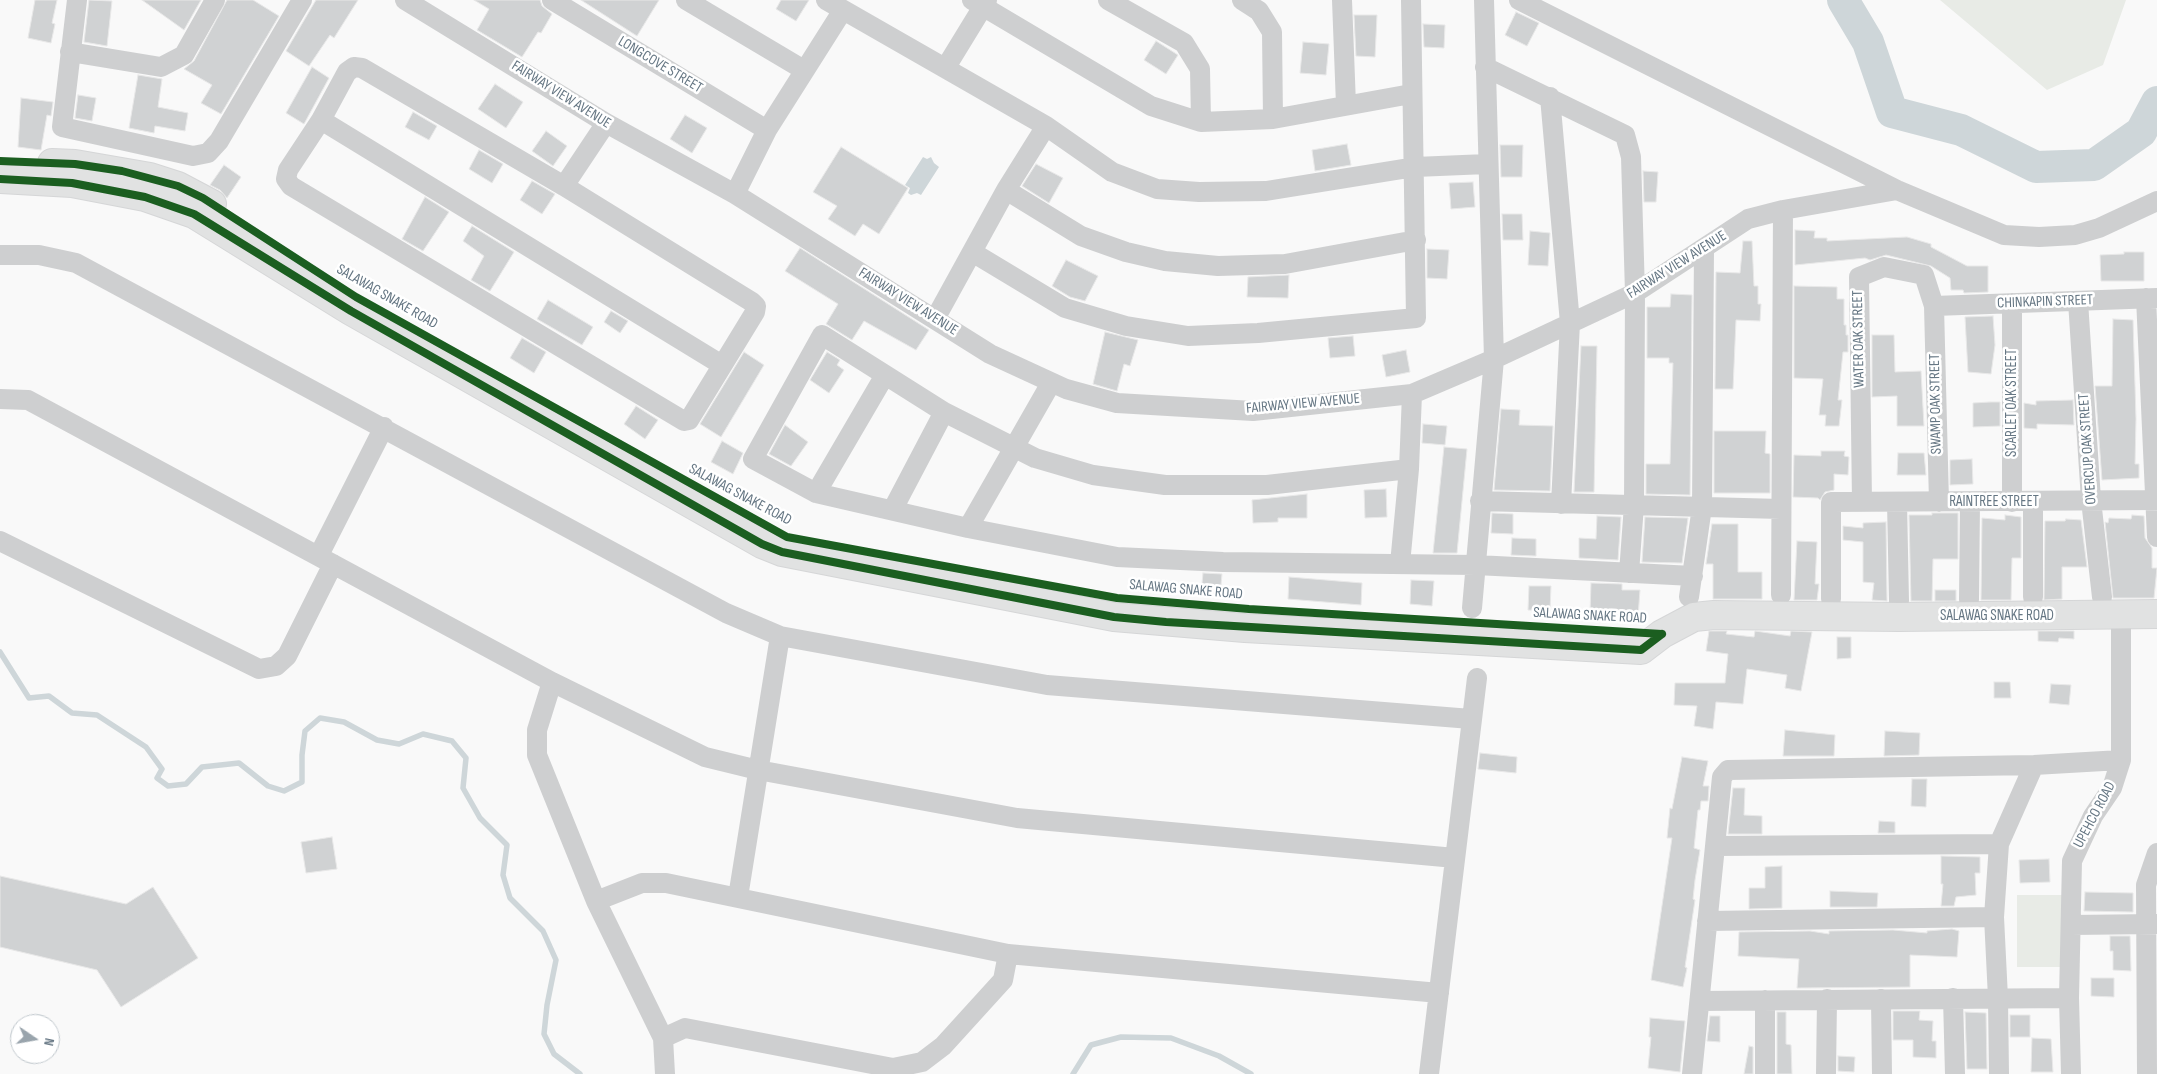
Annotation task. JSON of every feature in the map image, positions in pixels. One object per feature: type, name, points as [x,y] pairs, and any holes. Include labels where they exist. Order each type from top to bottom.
[{"type":"main road","name":"SALAWAG SNAKE ROAD","points":[[0,161],[75,164],[122,171],[178,186],[203,198],[356,297],[787,536],[949,576]]},
{"type":"main road","name":"SALAWAG SNAKE ROAD","points":[[0,179],[72,183],[145,197],[194,214],[351,311],[762,544],[782,552],[1168,604],[1662,634],[1694,617],[1714,615],[2112,607],[2157,614]]},
{"type":"street","points":[[77,0],[62,126],[192,156],[208,153],[220,141],[302,0]]},
{"type":"street","points":[[70,52],[162,67],[184,55],[215,0]]},
{"type":"street","name":"FAIRWAY VIEW AVENUE","points":[[405,0],[606,123],[735,194],[990,354],[1051,383],[1117,403],[1253,410],[1412,394],[1494,359],[1635,293],[1704,250],[1748,219],[1783,210],[1898,190]]},
{"type":"street","name":"LONGCOVE STREET","points":[[552,0],[767,130]]},
{"type":"street","points":[[686,0],[804,70]]},
{"type":"street","points":[[1108,0],[1184,44],[1200,69],[1201,122]]},
{"type":"street","points":[[1242,0],[1259,11],[1272,32],[1272,119]]},
{"type":"street","points":[[1342,0],[1346,105]]},
{"type":"street","points":[[972,252],[1065,308],[1126,326],[1188,336],[1258,333],[1416,318],[1412,0]]},
{"type":"street","points":[[1472,608],[1494,359],[1487,164],[1484,0]]},
{"type":"street","points":[[1519,0],[1898,190],[2004,235],[2039,237],[2075,235],[2099,228],[2157,200]]},
{"type":"street","points":[[946,67],[980,2],[1151,106],[1201,122],[1272,119],[1412,94]]},
{"type":"street","points":[[735,194],[767,130],[804,70],[834,5],[946,67],[1046,126],[1112,172],[1157,189],[1199,192],[1266,191],[1415,167],[1487,164]]},
{"type":"street","points":[[1485,66],[1625,135],[1631,156],[1635,293],[1634,505],[1629,573]]},
{"type":"street","points":[[354,67],[362,68],[564,186],[756,306],[756,312],[689,420],[684,421],[291,186],[286,179],[288,170],[321,120],[346,72],[354,67]]},
{"type":"street","points":[[1550,97],[1570,323],[1561,504]]},
{"type":"street","points":[[321,120],[722,366]]},
{"type":"street","points":[[564,186],[606,123]]},
{"type":"street","points":[[935,319],[1006,190],[1046,126]]},
{"type":"street","points":[[1006,190],[1081,236],[1126,252],[1165,261],[1218,266],[1285,264],[1416,240]]},
{"type":"street","points":[[1781,595],[1783,210]]},
{"type":"street","points":[[1688,598],[1693,576],[1702,507],[1704,250]]},
{"type":"street","points":[[0,255],[39,255],[76,263],[726,612],[780,636],[1046,685],[1472,719]]},
{"type":"street","name":"WATER OAK STREET","points":[[1862,502],[1858,277],[1884,268],[1924,275],[1934,306]]},
{"type":"street","points":[[2151,298],[2157,537]]},
{"type":"street","name":"CHINKAPIN STREET","points":[[1934,306],[2151,298]]},
{"type":"street","name":"OVERCUP OAK STREET","points":[[2078,301],[2091,500],[2112,607]]},
{"type":"street","name":"SCARLET OAK STREET","points":[[2012,303],[2012,502]]},
{"type":"street","name":"SWAMP OAK STREET","points":[[1934,306],[1939,502]]},
{"type":"street","points":[[1409,470],[1267,485],[1165,485],[1093,475],[1035,458],[944,412],[822,335],[753,460],[816,493],[893,509],[968,528],[1117,557],[1223,562],[1476,565],[1693,576]]},
{"type":"street","points":[[816,493],[885,376]]},
{"type":"street","points":[[968,528],[1051,383]]},
{"type":"street","points":[[1400,564],[1409,470],[1412,394]]},
{"type":"street","points":[[0,399],[28,400],[552,682],[705,756],[758,770],[1017,818],[1455,858]]},
{"type":"street","points":[[893,509],[944,412]]},
{"type":"street","points":[[0,541],[259,669],[276,666],[287,656],[326,559],[384,427]]},
{"type":"street","name":"RAINTREE STREET","points":[[1830,599],[1830,502],[2156,500]]},
{"type":"street","points":[[1480,501],[1781,509]]},
{"type":"street","points":[[1897,502],[1899,601]]},
{"type":"street","points":[[1969,600],[1970,502]]},
{"type":"street","points":[[2033,502],[2033,597]]},
{"type":"street","name":"UPEHCO ROAD","points":[[2071,1074],[2069,998],[2072,861],[2093,816],[2112,788],[2121,760],[2112,607]]},
{"type":"street","points":[[738,897],[780,636]]},
{"type":"street","points":[[1429,1074],[1476,678]]},
{"type":"street","points":[[552,682],[537,730],[537,755],[596,901],[664,1038],[664,1074]]},
{"type":"street","points":[[1692,1074],[1722,777],[1728,770],[2034,765],[2121,760]]},
{"type":"street","points":[[1999,1074],[1994,917],[1999,844],[2034,765]]},
{"type":"street","points":[[1715,846],[1999,844]]},
{"type":"street","points":[[2147,1074],[2152,1047],[2152,987],[2151,924],[2146,885],[2157,853]]},
{"type":"street","points":[[596,901],[642,883],[666,883],[1008,954],[1439,994]]},
{"type":"street","points":[[1707,921],[1994,917]]},
{"type":"street","points":[[2071,924],[2151,924]]},
{"type":"street","points":[[664,1038],[685,1028],[893,1068],[922,1062],[943,1046],[1003,980],[1008,954]]},
{"type":"street","points":[[1953,998],[1955,1074]]},
{"type":"street","points":[[1700,1001],[2069,998]]},
{"type":"street","points":[[1826,1074],[1827,999]]},
{"type":"street","points":[[1881,999],[1882,1074]]},
{"type":"street","points":[[1765,1000],[1765,1074]]},
{"type":"shaded area","points":[[1940,0],[2126,0],[2103,65],[2047,90]]},
{"type":"shaded area","points":[[923,157],[927,159],[931,157],[939,167],[921,195],[917,193],[911,195],[908,193],[910,188],[905,185]]},
{"type":"shaded area","points":[[2017,895],[2064,895],[2064,967],[2017,967]]},
{"type":"building","points":[[35,0],[57,0],[52,23],[55,24],[51,43],[28,38]]},
{"type":"building","points":[[89,0],[112,1],[107,46],[84,42]]},
{"type":"building","points":[[142,0],[201,0],[184,30]]},
{"type":"building","points":[[227,0],[253,0],[279,16],[221,114],[201,103],[212,85],[184,69],[194,61]]},
{"type":"building","points":[[316,0],[358,0],[334,38],[330,35],[309,66],[286,51]]},
{"type":"building","points":[[474,0],[540,0],[542,6],[552,14],[541,33],[538,32],[522,57],[477,30],[489,9]]},
{"type":"building","points":[[581,0],[659,0],[637,36]]},
{"type":"building","points":[[781,0],[809,0],[796,21],[776,9]]},
{"type":"building","points":[[1516,12],[1539,23],[1527,46],[1505,35]]},
{"type":"building","points":[[1354,15],[1377,15],[1375,57],[1356,56]]},
{"type":"building","points":[[1423,24],[1445,25],[1444,48],[1424,47]]},
{"type":"building","points":[[1156,41],[1178,55],[1166,74],[1144,60]]},
{"type":"building","points":[[1303,42],[1329,44],[1326,75],[1300,73]]},
{"type":"building","points":[[312,67],[329,78],[304,124],[286,113]]},
{"type":"building","points":[[138,75],[162,79],[158,107],[188,113],[185,131],[155,126],[154,133],[129,128]]},
{"type":"building","points":[[495,84],[523,102],[506,128],[478,109]]},
{"type":"building","points":[[78,95],[96,98],[92,121],[75,118]]},
{"type":"building","points":[[21,98],[53,102],[51,116],[47,115],[41,150],[18,147]]},
{"type":"building","points":[[413,112],[437,126],[429,140],[405,127]]},
{"type":"building","points":[[685,115],[707,128],[692,153],[670,139]]},
{"type":"building","points":[[546,131],[567,146],[553,166],[532,151]]},
{"type":"building","points":[[1347,144],[1351,165],[1315,171],[1312,150]]},
{"type":"building","points":[[1500,145],[1523,145],[1522,177],[1501,177]]},
{"type":"building","points":[[841,147],[908,188],[879,234],[863,224],[855,236],[828,219],[837,206],[813,192]]},
{"type":"building","points":[[479,150],[503,164],[492,183],[469,169]]},
{"type":"building","points":[[1036,164],[1063,178],[1049,203],[1022,186]]},
{"type":"building","points":[[224,165],[241,177],[227,198],[220,190],[210,185]]},
{"type":"building","points":[[1643,171],[1658,172],[1656,202],[1644,202]]},
{"type":"building","points":[[532,181],[555,194],[542,214],[520,200]]},
{"type":"building","points":[[1473,182],[1475,207],[1451,209],[1449,183]]},
{"type":"building","points":[[425,197],[449,212],[423,251],[402,239]]},
{"type":"building","points":[[1502,214],[1522,214],[1523,240],[1503,240]]},
{"type":"building","points":[[472,226],[514,252],[490,291],[471,280],[484,256],[463,241]]},
{"type":"building","points":[[1795,230],[1815,231],[1814,238],[1827,238],[1827,241],[1907,237],[1931,244],[1931,247],[1967,266],[1988,266],[1988,292],[1964,293],[1963,290],[1951,290],[1950,278],[1931,266],[1886,255],[1870,260],[1865,258],[1795,265]]},
{"type":"building","points":[[1530,231],[1550,233],[1548,266],[1528,265]]},
{"type":"building","points":[[1743,241],[1752,241],[1754,286],[1758,286],[1758,304],[1761,304],[1760,321],[1736,320],[1733,389],[1715,389],[1716,272],[1740,273]]},
{"type":"building","points":[[800,248],[929,330],[916,350],[864,321],[852,340],[826,324],[838,304],[785,271]]},
{"type":"building","points":[[1427,249],[1449,250],[1447,279],[1427,278]]},
{"type":"building","points":[[2124,252],[2144,252],[2144,281],[2101,281],[2100,255],[2124,254]]},
{"type":"building","points":[[1066,260],[1098,276],[1085,301],[1070,297],[1052,286]]},
{"type":"building","points":[[1289,275],[1288,298],[1247,297],[1248,277]]},
{"type":"building","points":[[1794,286],[1837,287],[1837,299],[1844,299],[1844,325],[1846,325],[1846,335],[1848,335],[1848,352],[1843,352],[1838,400],[1842,400],[1839,426],[1825,426],[1826,415],[1819,415],[1823,379],[1794,378]]},
{"type":"building","points":[[1671,294],[1692,295],[1690,495],[1646,494],[1646,464],[1670,464],[1673,363],[1669,363],[1669,358],[1647,358],[1647,307],[1670,307]]},
{"type":"building","points":[[548,300],[593,327],[582,345],[537,319]]},
{"type":"building","points":[[611,311],[628,321],[620,333],[604,322]]},
{"type":"building","points":[[1993,316],[1995,345],[1991,374],[1968,372],[1965,317]]},
{"type":"building","points":[[2113,319],[2133,320],[2136,419],[2135,464],[2139,464],[2139,478],[2102,480],[2095,386],[2112,386]]},
{"type":"building","points":[[1105,332],[1138,340],[1130,366],[1124,364],[1117,391],[1093,384]]},
{"type":"building","points":[[1872,335],[1894,335],[1895,372],[1921,371],[1924,426],[1897,426],[1897,396],[1872,397]]},
{"type":"building","points":[[1353,336],[1355,356],[1330,358],[1328,338]]},
{"type":"building","points":[[522,338],[546,352],[534,373],[510,358]]},
{"type":"building","points":[[1581,346],[1597,346],[1594,492],[1574,492]]},
{"type":"building","points":[[1406,350],[1410,372],[1386,377],[1382,355]]},
{"type":"building","points":[[744,352],[764,365],[721,437],[700,424]]},
{"type":"building","points":[[827,352],[840,360],[837,365],[844,370],[829,393],[810,380]]},
{"type":"building","points":[[2073,400],[2074,425],[2037,424],[2037,429],[2024,428],[2024,403],[2036,405],[2036,401]]},
{"type":"building","points":[[2000,402],[2000,426],[1973,427],[1973,403]]},
{"type":"building","points":[[636,406],[658,420],[645,439],[624,424]]},
{"type":"building","points":[[1501,409],[1520,410],[1519,425],[1553,426],[1550,491],[1494,490]]},
{"type":"building","points":[[1423,424],[1447,426],[1445,445],[1422,443]]},
{"type":"building","points":[[785,425],[808,442],[791,466],[769,454]]},
{"type":"building","points":[[1714,431],[1766,431],[1765,453],[1770,454],[1770,493],[1714,493]]},
{"type":"building","points":[[722,441],[743,453],[733,474],[711,462]]},
{"type":"building","points":[[1444,447],[1467,449],[1457,553],[1433,553]]},
{"type":"building","points":[[1821,451],[1845,451],[1844,456],[1849,457],[1848,475],[1834,474],[1834,490],[1825,492],[1820,500],[1818,498],[1793,497],[1794,455],[1821,456]]},
{"type":"building","points":[[1898,453],[1924,453],[1926,475],[1897,475]]},
{"type":"building","points":[[1972,459],[1973,484],[1950,485],[1950,460]]},
{"type":"building","points":[[1386,489],[1387,517],[1365,518],[1364,490]]},
{"type":"building","points":[[1307,494],[1307,518],[1278,518],[1278,522],[1253,523],[1252,500]]},
{"type":"building","points":[[1492,513],[1513,514],[1513,534],[1491,533]]},
{"type":"building","points":[[1932,513],[1958,513],[1958,559],[1933,559],[1932,601],[1911,601],[1909,515],[1932,515]]},
{"type":"building","points":[[2005,515],[2021,517],[2021,558],[2012,558],[2011,600],[1981,600],[1982,518],[2005,520]]},
{"type":"building","points":[[2132,515],[2144,516],[2145,538],[2152,548],[2152,568],[2157,568],[2154,598],[2113,598],[2105,522],[2108,523],[2109,518],[2131,519]]},
{"type":"building","points":[[1597,516],[1621,517],[1618,560],[1579,558],[1579,538],[1596,539]]},
{"type":"building","points":[[1645,517],[1688,518],[1682,563],[1642,562]]},
{"type":"building","points":[[2066,519],[2081,520],[2087,567],[2062,567],[2062,599],[2044,600],[2045,521],[2065,521]]},
{"type":"building","points":[[1886,522],[1887,601],[1872,600],[1874,583],[1863,582],[1863,542],[1843,540],[1843,526],[1863,528],[1863,523]]},
{"type":"building","points":[[1712,524],[1738,524],[1738,572],[1762,572],[1762,599],[1713,599],[1713,564],[1706,564]]},
{"type":"building","points":[[1512,538],[1536,539],[1536,556],[1511,555]]},
{"type":"building","points":[[1797,541],[1817,542],[1815,584],[1819,584],[1817,600],[1794,600]]},
{"type":"building","points":[[1203,573],[1222,574],[1220,596],[1201,594]]},
{"type":"building","points":[[1289,577],[1362,583],[1361,605],[1288,599]]},
{"type":"building","points":[[1411,580],[1434,581],[1432,606],[1410,604]]},
{"type":"building","points":[[1591,583],[1622,584],[1622,590],[1640,590],[1638,617],[1590,614]]},
{"type":"building","points":[[1529,586],[1551,586],[1550,611],[1528,610]]},
{"type":"building","points":[[1935,590],[1956,590],[1956,601],[1935,601]]},
{"type":"building","points":[[1709,631],[1727,631],[1726,634],[1754,637],[1755,631],[1790,636],[1791,631],[1812,632],[1801,691],[1785,688],[1787,675],[1747,669],[1743,704],[1716,702],[1713,729],[1694,726],[1697,706],[1674,705],[1675,683],[1725,683],[1728,654],[1706,651]]},
{"type":"building","points":[[2038,631],[2074,631],[2074,639],[2059,638],[2058,642],[2038,641]]},
{"type":"building","points":[[1837,637],[1851,637],[1851,658],[1837,659]]},
{"type":"building","points":[[1994,682],[2010,682],[2011,698],[1994,698]]},
{"type":"building","points":[[2051,684],[2071,685],[2069,705],[2049,703]]},
{"type":"building","points":[[1785,730],[1835,735],[1834,756],[1783,756]]},
{"type":"building","points":[[1885,731],[1920,733],[1919,755],[1884,756]]},
{"type":"building","points":[[1480,753],[1517,757],[1516,773],[1478,769]]},
{"type":"building","points":[[1682,757],[1708,761],[1703,786],[1709,786],[1708,801],[1701,801],[1700,810],[1698,810],[1694,848],[1700,850],[1685,967],[1687,968],[1683,987],[1651,980],[1672,838],[1667,838],[1670,808],[1672,809]]},
{"type":"building","points":[[1912,779],[1927,779],[1926,807],[1911,806]]},
{"type":"building","points":[[1733,788],[1745,788],[1744,815],[1762,816],[1762,834],[1728,834]]},
{"type":"building","points":[[1879,821],[1895,822],[1895,833],[1878,833]]},
{"type":"building","points":[[332,837],[337,869],[306,873],[301,842]]},
{"type":"building","points":[[1941,856],[1980,857],[1980,873],[1975,873],[1976,895],[1956,897],[1954,906],[1941,906],[1943,884],[1941,884]]},
{"type":"building","points":[[2049,859],[2050,882],[2020,883],[2019,860]]},
{"type":"building","points":[[1782,866],[1782,908],[1749,909],[1749,888],[1765,888],[1765,867]]},
{"type":"building","points":[[0,876],[126,904],[153,887],[198,958],[121,1007],[97,970],[0,947]]},
{"type":"building","points":[[1830,891],[1878,893],[1877,907],[1830,907]]},
{"type":"building","points":[[2085,892],[2133,893],[2133,912],[2084,911]]},
{"type":"building","points":[[1952,929],[1959,931],[1957,957],[1910,955],[1910,987],[1797,988],[1799,959],[1738,956],[1739,932],[1810,931],[1829,934],[1829,931],[1893,930],[1927,933],[1927,931]]},
{"type":"building","points":[[2110,936],[2130,936],[2131,971],[2113,970],[2113,951],[2110,951]]},
{"type":"building","points":[[2091,978],[2114,978],[2114,997],[2091,996]]},
{"type":"building","points":[[1893,1011],[1920,1011],[1919,1020],[1933,1021],[1932,1041],[1936,1041],[1936,1058],[1913,1057],[1913,1040],[1893,1040]]},
{"type":"building","points":[[1777,1012],[1786,1012],[1786,1044],[1791,1045],[1792,1074],[1777,1074]]},
{"type":"building","points":[[1965,1012],[1986,1013],[1987,1069],[1967,1069]]},
{"type":"building","points":[[2010,1015],[2030,1015],[2030,1037],[2010,1037]]},
{"type":"building","points":[[1710,1016],[1720,1016],[1720,1042],[1707,1041]]},
{"type":"building","points":[[1650,1018],[1685,1021],[1680,1072],[1648,1068],[1651,1037],[1649,1037]]},
{"type":"building","points":[[2032,1038],[2051,1039],[2053,1072],[2031,1072]]},
{"type":"building","points":[[1749,1046],[1753,1047],[1753,1074],[1744,1074]]},
{"type":"building","points":[[1838,1056],[1855,1057],[1854,1072],[1838,1071]]},
{"type":"waterway","points":[[1843,0],[1868,42],[1892,112],[1961,130],[2036,167],[2094,165],[2141,132],[2157,102]]},
{"type":"waterway","points":[[0,652],[29,698],[49,696],[72,713],[97,715],[146,747],[162,769],[157,778],[168,786],[186,784],[202,767],[239,763],[268,786],[284,791],[302,782],[302,755],[305,731],[320,718],[344,722],[377,740],[399,744],[423,734],[452,741],[466,758],[463,788],[480,818],[507,845],[503,875],[510,898],[543,931],[556,960],[547,1005],[544,1034],[554,1054],[580,1074]]},
{"type":"waterway","points":[[1073,1074],[1091,1045],[1121,1037],[1171,1038],[1219,1056],[1251,1074]]},
{"type":"cycle path","points":[[0,161],[75,164],[122,171],[178,186],[203,198],[356,297],[787,537],[1117,598],[1249,609],[1662,634]]},
{"type":"cycle path","points":[[0,179],[72,183],[145,197],[194,214],[351,311],[762,544],[782,552],[1114,617],[1166,622],[1641,650],[1662,634]]}]
